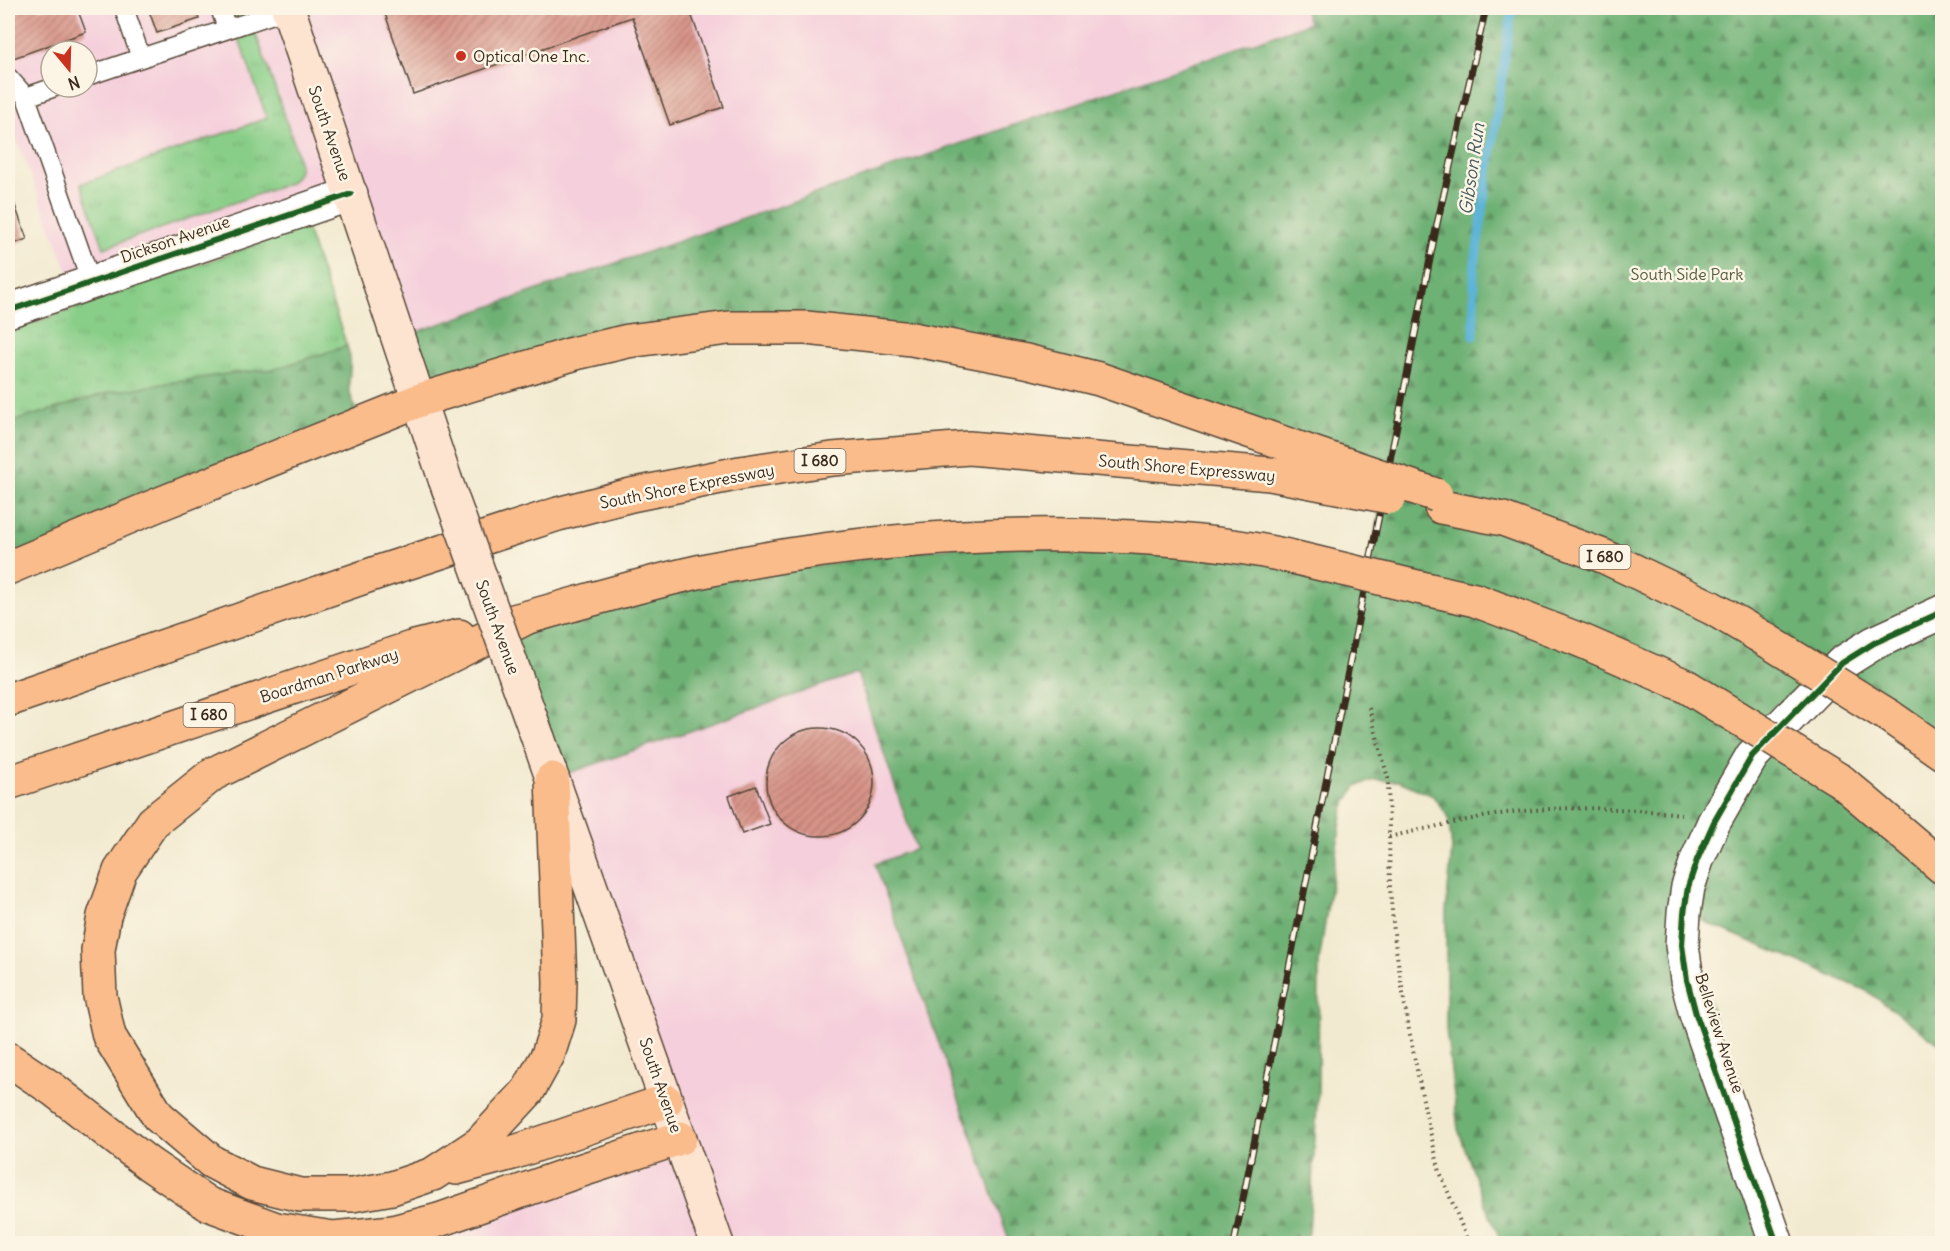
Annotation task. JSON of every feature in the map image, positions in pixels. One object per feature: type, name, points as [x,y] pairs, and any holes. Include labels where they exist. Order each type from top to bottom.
[{"type":"highway","points":[[8,568],[77,537],[420,400],[576,353],[628,341],[729,328],[806,328],[912,339],[1026,361],[1099,379],[1266,437],[1438,501]]},
{"type":"highway","name":"South Shore Expressway","points":[[8,700],[382,571],[558,514],[632,495],[740,473],[832,459],[969,448],[1270,474],[1438,501],[1503,519],[1603,556],[1712,608],[1889,716],[1942,753]]},
{"type":"highway","name":"I 680","points":[[526,618],[605,594],[711,569],[816,550],[943,537],[1050,534],[1150,538],[1256,549],[1475,600],[1580,640],[1686,686],[1841,781],[1942,867]]},
{"type":"highway","points":[[526,618],[213,774],[153,822],[120,871],[104,916],[98,950],[100,996],[109,1036],[158,1116],[212,1162],[252,1183],[300,1194],[352,1196],[392,1188],[433,1174],[512,1153],[666,1101]]},
{"type":"highway","name":"Boardman Parkway","points":[[8,783],[411,648],[526,618]]},
{"type":"highway","points":[[433,1174],[480,1143],[528,1091],[548,1055],[559,1020],[561,982],[552,780]]},
{"type":"highway","points":[[8,1059],[54,1090],[149,1164],[208,1204],[276,1229],[333,1238],[393,1232],[439,1220],[680,1138]]},
{"type":"main road","name":"South Avenue","points":[[288,8],[445,479],[717,1244]]},
{"type":"street","name":"Dickson Avenue","points":[[8,310],[351,194]]},
{"type":"street","name":"Belleview Avenue","points":[[1777,1244],[1696,1014],[1687,980],[1683,945],[1688,887],[1714,822],[1752,756],[1842,663],[1874,643],[1942,612]]},
{"type":"lane","points":[[220,8],[227,29]]},
{"type":"lane","points":[[99,72],[288,8]]},
{"type":"lane","points":[[128,9],[141,58]]},
{"type":"lane","points":[[8,77],[26,97],[91,282]]},
{"type":"lane","points":[[26,97],[39,93]]},
{"type":"path","points":[[1369,708],[1388,778],[1390,889],[1395,943],[1408,1025],[1440,1172],[1469,1244]]},
{"type":"path","points":[[1389,837],[1508,813],[1578,808],[1637,810],[1683,815],[1714,822]]},
{"type":"shaded area","points":[[8,8],[1304,8],[1309,23],[399,338],[351,194],[74,287],[8,117]]},
{"type":"shaded area","points":[[857,672],[1049,1243],[447,1244],[439,1220],[679,1138],[552,779]]},
{"type":"green space","points":[[228,8],[247,8],[296,149],[299,164],[297,175],[290,183],[104,248],[81,184],[267,118]]},
{"type":"green space","name":"South Side Park","points":[[1304,8],[1942,8],[1942,753],[1828,678],[1769,739],[1942,867],[1942,1046],[1867,991],[1684,913],[1777,1243],[1502,1243],[1486,1207],[1458,1129],[1446,1029],[1446,911],[1452,848],[1448,816],[1433,796],[1399,781],[1374,780],[1356,786],[1343,808],[1319,962],[1318,1089],[1309,1232],[1306,1243],[1010,1243],[875,864],[916,849],[857,673],[552,779],[501,635],[605,594],[1050,534],[1367,575],[1387,476],[1099,379],[729,328],[420,400],[399,338],[1309,23]]},
{"type":"green space","points":[[306,227],[347,346],[275,369],[233,373],[111,392],[8,423],[8,332]]},
{"type":"green space","points":[[347,346],[350,362],[349,390],[361,424],[8,568],[8,423],[111,392],[233,373],[275,369]]},
{"type":"building","points":[[8,8],[77,8],[86,32],[66,39],[39,39],[39,49],[8,60]]},
{"type":"building","points":[[148,8],[195,8],[199,19],[157,33]]},
{"type":"building","name":"Optical One Inc.","points":[[383,8],[689,8],[724,107],[670,125],[632,17],[413,94]]},
{"type":"building","points":[[8,186],[27,239],[8,246]]},
{"type":"building","points":[[820,728],[841,732],[858,744],[870,761],[874,782],[870,803],[858,820],[841,832],[820,836],[799,832],[782,820],[770,803],[766,782],[770,761],[782,744],[799,732]]},
{"type":"building","points":[[756,786],[770,824],[742,834],[729,796]]},
{"type":"waterway","name":"Gibson Run","points":[[1474,336],[1474,271],[1512,8]]},
{"type":"railway","points":[[1234,1244],[1437,224],[1486,8]]},
{"type":"cycle path","points":[[8,311],[351,194]]},
{"type":"cycle path","points":[[1777,1244],[1696,1014],[1687,980],[1682,945],[1688,887],[1714,822],[1752,756],[1842,663],[1874,643],[1942,612]]},
{"type":"place","name":"Optical One Inc.","points":[[461,56]]}]
